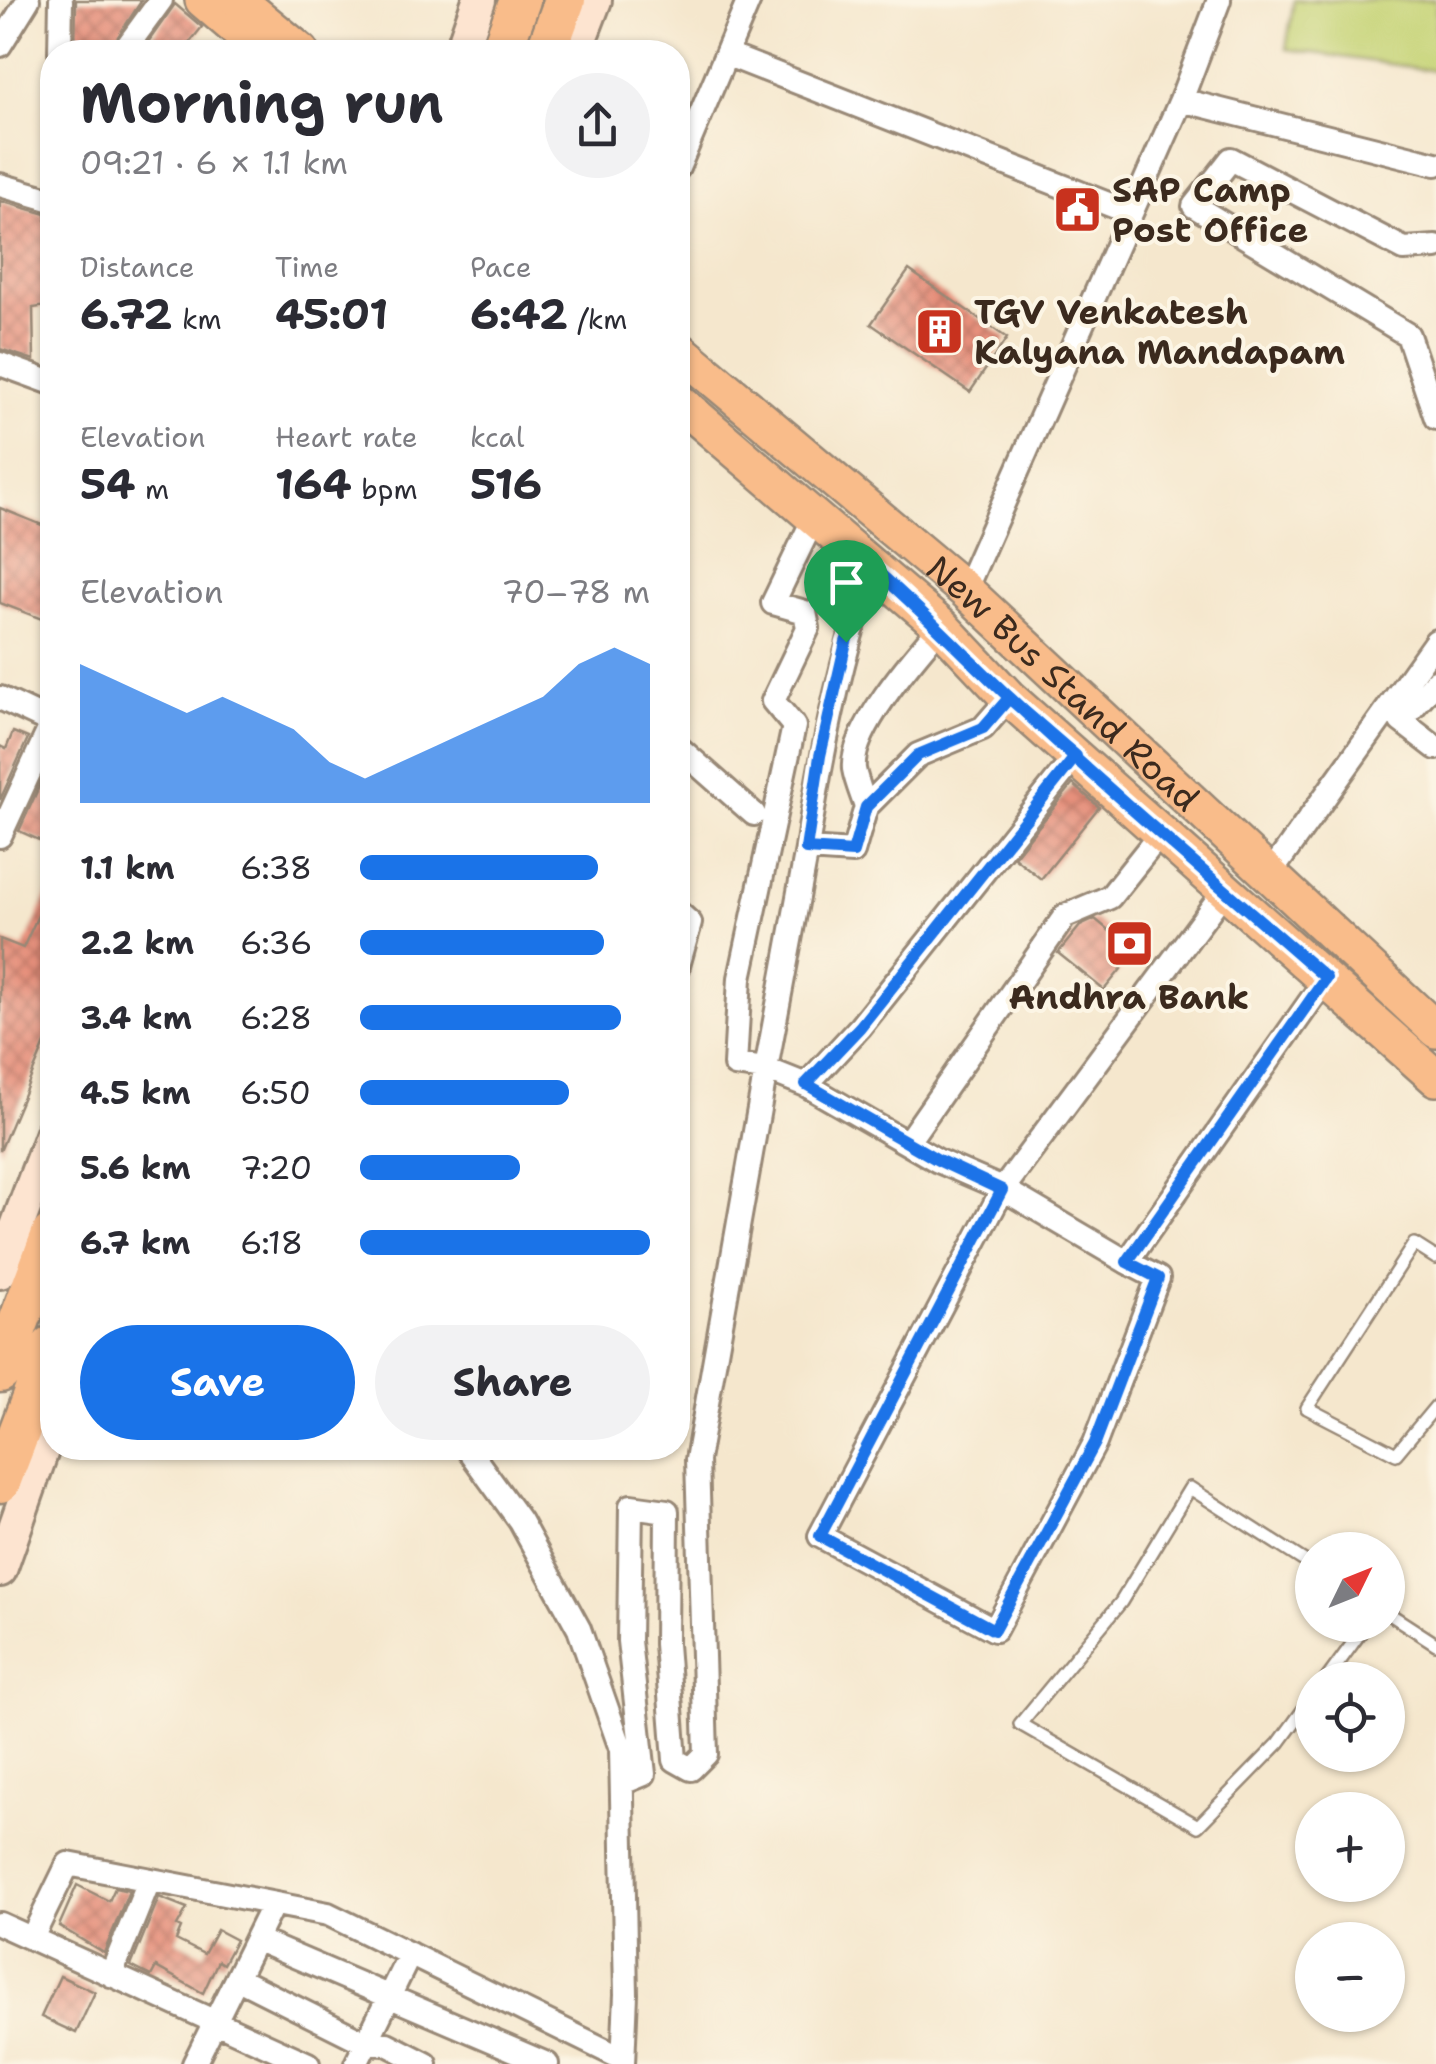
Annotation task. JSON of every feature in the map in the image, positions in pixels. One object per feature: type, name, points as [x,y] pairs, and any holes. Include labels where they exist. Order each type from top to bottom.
[{"type":"highway","points":[[505,40],[520,0]]},
{"type":"highway","points":[[550,40],[565,0]]},
{"type":"highway","points":[[0,1372],[40,1266]]},
{"type":"highway","points":[[0,1482],[40,1377]]},
{"type":"main road","points":[[203,0],[250,40]]},
{"type":"main road","points":[[238,0],[286,40]]},
{"type":"main road","name":"New Bus Stand Road","points":[[690,359],[965,590],[1436,1030]]},
{"type":"main road","name":"New Bus Stand Road","points":[[690,411],[940,626],[1009,698],[1436,1078]]},
{"type":"street","points":[[0,45],[28,0]]},
{"type":"street","points":[[60,40],[61,0]]},
{"type":"street","points":[[131,40],[160,0]]},
{"type":"street","points":[[464,40],[479,0]]},
{"type":"street","points":[[580,40],[595,0]]},
{"type":"street","points":[[690,141],[749,0]]},
{"type":"street","points":[[965,590],[1181,100],[1219,0]]},
{"type":"street","points":[[728,54],[1131,213]]},
{"type":"street","points":[[1181,100],[1436,164]]},
{"type":"street","points":[[1436,247],[1404,249],[1231,159],[1194,206],[1408,334],[1436,355]]},
{"type":"street","points":[[0,185],[40,197]]},
{"type":"street","points":[[1408,334],[1436,418]]},
{"type":"street","points":[[0,364],[40,379]]},
{"type":"street","points":[[814,518],[773,603],[806,612],[808,628],[773,702],[794,726],[740,978],[735,1065],[766,1068],[806,1084],[907,1143],[1002,1190],[1158,1278],[1095,1443],[994,1630],[820,1536],[1002,1190],[1226,890]]},
{"type":"street","points":[[622,1784],[644,1774],[629,1641],[631,1506],[667,1511],[666,1644],[675,1760],[690,1768],[706,1754],[697,1460],[820,756],[846,642],[872,567]]},
{"type":"street","points":[[866,807],[853,765],[868,725],[891,686],[940,626]]},
{"type":"street","points":[[1270,874],[1436,641]]},
{"type":"street","points":[[1436,680],[1402,721],[1436,748]]},
{"type":"street","points":[[0,698],[40,716]]},
{"type":"street","points":[[806,849],[853,852],[866,807],[918,755],[983,728],[1009,698]]},
{"type":"street","points":[[0,836],[40,748]]},
{"type":"street","points":[[806,1084],[860,1027],[1076,756]]},
{"type":"street","points":[[690,758],[754,814]]},
{"type":"street","points":[[907,1143],[1064,916],[1110,897],[1162,833]]},
{"type":"street","points":[[1127,1262],[1326,978]]},
{"type":"street","points":[[0,1272],[40,1165]]},
{"type":"street","points":[[0,1570],[40,1456]]},
{"type":"street","points":[[32,1938],[68,1864],[328,1914],[623,2061],[622,1749],[579,1629],[520,1521],[476,1460]]},
{"type":"street","points":[[111,1975],[149,1881]]},
{"type":"street","points":[[194,2064],[218,2023],[273,1904]]},
{"type":"street","points":[[0,1924],[308,2064]]},
{"type":"street","points":[[256,1940],[389,1996],[505,2056],[546,2064]]},
{"type":"street","points":[[361,2053],[410,1954]]},
{"type":"street","points":[[238,1979],[361,2053]]},
{"type":"street","points":[[505,2056],[529,2012]]},
{"type":"street","points":[[361,2053],[387,2044],[426,2064]]},
{"type":"lane","points":[[1436,1258],[1414,1244],[1308,1408],[1396,1454],[1436,1406]]},
{"type":"lane","points":[[1295,1555],[1190,1488],[1121,1602],[1020,1724],[1198,1826],[1280,1743],[1295,1722]]},
{"type":"lane","points":[[1405,1624],[1436,1644]]},
{"type":"green space","points":[[1294,0],[1436,0],[1436,71],[1286,49]]},
{"type":"building","points":[[76,0],[142,0],[116,40],[75,40]]},
{"type":"building","points":[[175,4],[202,27],[192,40],[150,40]]},
{"type":"building","points":[[0,201],[40,212],[40,307],[33,308],[34,360],[0,349]]},
{"type":"building","name":"TGV Venkatesh Kalyana Mandapam","points":[[909,270],[1007,338],[970,392],[871,324]]},
{"type":"building","points":[[0,508],[40,524],[40,618],[0,603]]},
{"type":"building","points":[[13,732],[28,738],[0,800],[0,746],[6,749]]},
{"type":"building","points":[[1073,784],[1099,807],[1041,879],[1014,857]]},
{"type":"building","points":[[40,785],[40,841],[19,831]]},
{"type":"building","points":[[40,911],[40,1056],[0,1151],[0,939],[23,948]]},
{"type":"building","points":[[1095,919],[1135,952],[1104,990],[1058,953],[1080,926]]},
{"type":"building","points":[[77,1885],[109,1901],[115,1888],[129,1891],[104,1953],[59,1926]]},
{"type":"building","points":[[159,1897],[187,1908],[177,1926],[181,1928],[176,1940],[204,1954],[217,1930],[236,1940],[223,1964],[218,1961],[203,1993],[156,1967],[151,1976],[131,1966]]},
{"type":"building","points":[[60,1976],[95,1992],[76,2033],[41,2017]]},
{"type":"place","name":"SAP Camp Post Office","points":[[1077,209]]},
{"type":"place","name":"TGV Venkatesh Kalyana Mandapam","points":[[939,331]]},
{"type":"place","name":"Andhra Bank","points":[[1129,944]]},
{"type":"route","points":[[846,642],[820,756],[806,849],[853,852],[866,807],[918,755],[983,728],[1009,698],[1076,756],[860,1027],[806,1084],[938,1160],[1002,1190],[820,1536],[994,1630],[1095,1443],[1158,1278],[1127,1262],[1326,978],[1076,756],[1009,698],[940,626],[872,567],[846,642]]}]
